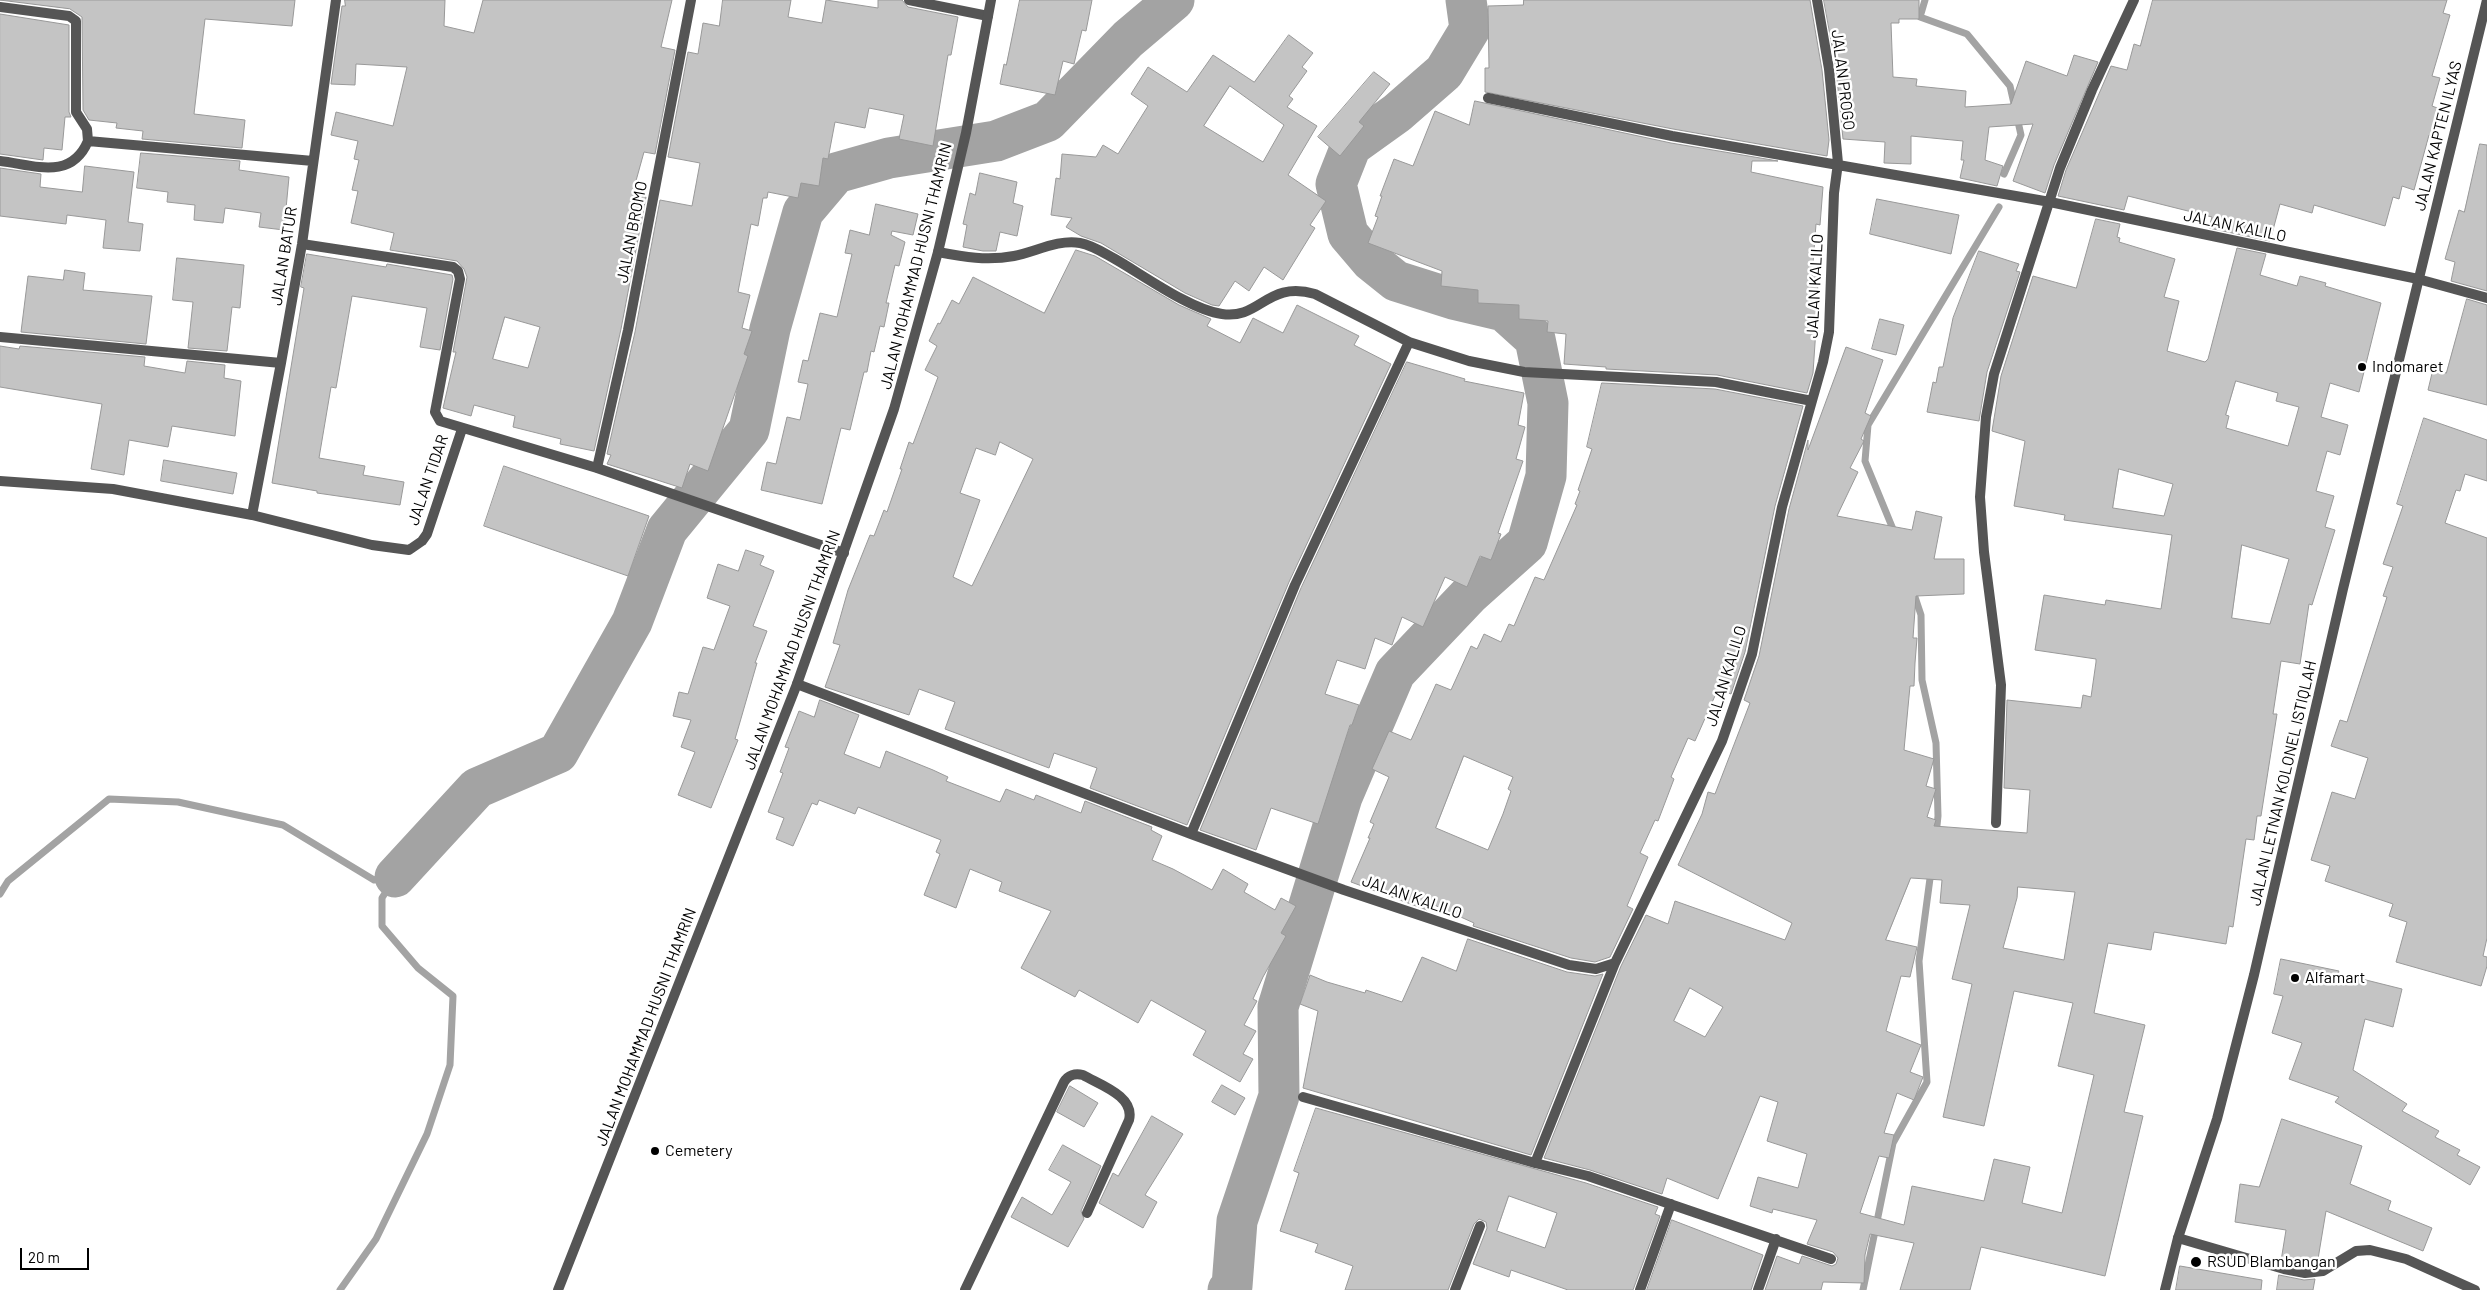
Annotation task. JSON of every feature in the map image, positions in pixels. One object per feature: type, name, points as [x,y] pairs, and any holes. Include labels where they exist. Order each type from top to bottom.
[{"type":"street","name":"JALAN BATUR","points":[[252,515],[302,244],[336,0]]},
{"type":"street","name":"JALAN BROMO","points":[[597,468],[630,321],[691,0]]},
{"type":"street","points":[[909,0],[988,16]]},
{"type":"street","name":"JALAN MOHAMMAD HUSNI THAMRIN","points":[[558,1290],[797,684],[894,409],[946,220],[966,132],[991,0]]},
{"type":"street","name":"JALAN PROGO","points":[[1817,0],[1829,69],[1838,163]]},
{"type":"street","points":[[1996,823],[2001,685],[1984,552],[1980,497],[1981,458],[1994,374],[2060,168],[2092,90],[2134,0]]},
{"type":"street","name":"JALAN KAPTEN ILYAS","points":[[2418,279],[2487,0]]},
{"type":"street","points":[[0,7],[69,16],[76,21],[76,112],[87,129],[88,141],[77,159],[65,167],[0,160]]},
{"type":"street","points":[[1488,98],[1672,136],[1838,163]]},
{"type":"street","points":[[88,141],[313,162]]},
{"type":"street","name":"JALAN KALILO","points":[[1535,1163],[1615,964],[1722,741],[1752,654],[1782,507],[1829,332],[1834,193],[1838,163],[2050,202],[2418,279],[2487,298]]},
{"type":"street","points":[[938,252],[986,259],[1014,256],[1058,244],[1080,243],[1110,256],[1192,303],[1209,311],[1222,314],[1242,313],[1282,291],[1301,290],[1322,298],[1409,342],[1449,356],[1524,372],[1716,382],[1812,401]]},
{"type":"street","points":[[302,244],[456,268],[460,279],[436,416],[440,421],[462,428]]},
{"type":"street","name":"JALAN LETNAN KOLONEL ISTIQLAH","points":[[2165,1290],[2178,1238],[2217,1119],[2254,975],[2343,589],[2418,279]]},
{"type":"street","points":[[0,337],[281,363]]},
{"type":"street","points":[[1191,834],[1295,586],[1409,342]]},
{"type":"street","name":"JALAN TIDAR","points":[[0,481],[113,489],[252,515],[372,545],[409,550],[422,541],[427,534],[462,428],[597,468],[844,553]]},
{"type":"street","name":"JALAN KALILO","points":[[797,684],[1191,834],[1344,890],[1569,965],[1596,969],[1615,964]]},
{"type":"street","points":[[965,1290],[1064,1082],[1070,1076],[1077,1074],[1083,1075],[1125,1100],[1130,1110],[1130,1120],[1087,1213]]},
{"type":"street","points":[[1303,1097],[1535,1163],[1588,1176],[1831,1259]]},
{"type":"street","points":[[1640,1290],[1671,1204]]},
{"type":"street","points":[[1455,1290],[1480,1226]]},
{"type":"street","points":[[2178,1238],[2274,1267],[2305,1273],[2323,1271],[2356,1251],[2370,1250],[2406,1260],[2475,1290]]},
{"type":"street","points":[[1758,1290],[1776,1239]]},
{"type":"building","points":[[0,0],[295,0],[292,26],[205,19],[194,114],[245,120],[242,148],[142,139],[143,131],[116,128],[117,123],[89,120],[83,110],[82,17],[70,9]]},
{"type":"building","points":[[345,0],[445,0],[444,26],[474,33],[483,0],[672,0],[661,47],[675,50],[655,154],[644,152],[634,188],[637,189],[635,195],[646,197],[621,329],[594,451],[560,444],[561,439],[513,427],[515,416],[474,405],[471,416],[443,408],[456,352],[453,352],[467,277],[464,269],[457,261],[390,250],[394,233],[351,223],[358,191],[352,190],[359,160],[354,159],[358,141],[331,135],[336,112],[393,126],[407,67],[356,64],[355,85],[331,84],[342,6],[345,6]],"holes":[[[505,317],[540,327],[528,368],[493,359]]]},
{"type":"building","points":[[723,0],[791,0],[788,17],[822,23],[826,0],[878,8],[878,0],[902,0],[908,7],[958,17],[951,55],[948,55],[933,146],[899,139],[904,115],[869,108],[865,128],[835,122],[828,159],[823,158],[819,186],[801,183],[798,198],[768,192],[767,198],[763,198],[758,226],[751,224],[738,292],[750,295],[742,328],[752,331],[744,354],[748,356],[708,471],[690,464],[682,488],[607,464],[611,455],[607,454],[635,332],[660,200],[692,206],[700,163],[668,157],[688,52],[698,54],[703,23],[719,26]]},
{"type":"building","points":[[1020,0],[1092,0],[1086,31],[1082,30],[1074,64],[1063,61],[1055,95],[1000,84]]},
{"type":"building","points":[[1524,0],[1810,0],[1822,70],[1829,140],[1827,156],[1673,129],[1485,92],[1485,68],[1489,68],[1488,6],[1523,5]]},
{"type":"building","points":[[1824,0],[1919,0],[1919,19],[1899,19],[1899,23],[1891,23],[1893,77],[1917,79],[1916,86],[1966,91],[1965,107],[2011,104],[2026,61],[2067,76],[2074,55],[2098,62],[2054,165],[2045,193],[2013,181],[2033,124],[1989,127],[1985,160],[2003,166],[1997,186],[1960,178],[1964,160],[1961,160],[1963,141],[1911,136],[1911,164],[1884,163],[1885,142],[1843,139],[1836,68]]},
{"type":"building","points":[[2153,0],[2447,0],[2443,13],[2450,15],[2432,76],[2440,78],[2432,106],[2440,109],[2433,136],[2429,135],[2414,190],[2402,186],[2399,199],[2393,197],[2385,226],[2314,205],[2312,213],[2280,204],[2270,241],[2209,228],[2212,217],[2128,196],[2124,210],[2058,196],[2066,170],[2111,66],[2127,70],[2134,44],[2140,46]]},
{"type":"building","points":[[0,14],[69,25],[69,112],[71,117],[65,117],[62,150],[44,148],[43,160],[0,154]]},
{"type":"building","points":[[1289,35],[1313,53],[1302,67],[1307,71],[1289,96],[1293,99],[1287,107],[1317,126],[1288,175],[1326,201],[1310,225],[1315,228],[1283,280],[1264,267],[1249,291],[1235,281],[1219,306],[1212,305],[1185,293],[1101,243],[1081,236],[1066,227],[1072,218],[1051,215],[1056,178],[1060,179],[1062,154],[1096,157],[1103,145],[1118,154],[1148,106],[1131,94],[1148,67],[1187,92],[1213,55],[1254,82]],"holes":[[[1230,86],[1284,125],[1263,162],[1204,126]]]},
{"type":"building","points":[[1374,72],[1390,84],[1359,122],[1364,126],[1340,156],[1318,137]]},
{"type":"building","points":[[1475,101],[1671,143],[1778,161],[1752,161],[1751,172],[1823,187],[1820,225],[1816,224],[1812,277],[1818,277],[1813,373],[1807,393],[1717,375],[1606,369],[1606,367],[1564,364],[1566,334],[1547,332],[1548,321],[1519,319],[1519,305],[1478,303],[1478,290],[1441,286],[1442,271],[1368,243],[1378,217],[1375,216],[1382,196],[1380,196],[1394,159],[1413,166],[1435,111],[1469,125]]},
{"type":"building","points":[[2480,144],[2487,145],[2487,291],[2451,281],[2455,262],[2445,259],[2459,210],[2464,212]]},
{"type":"building","points":[[141,153],[240,161],[239,170],[289,177],[284,230],[259,227],[261,213],[225,208],[223,223],[194,220],[195,205],[167,202],[168,192],[137,188]]},
{"type":"building","points":[[85,166],[134,172],[128,222],[143,224],[140,251],[103,248],[106,220],[67,215],[66,224],[0,216],[0,168],[41,174],[40,187],[82,192]]},
{"type":"building","points":[[980,173],[1017,182],[1013,203],[1023,206],[1017,236],[1000,232],[996,251],[983,251],[963,247],[967,225],[963,224],[970,193],[975,195]]},
{"type":"building","points":[[1877,199],[1959,215],[1951,254],[1870,234]]},
{"type":"building","points":[[876,204],[918,214],[913,235],[892,231],[891,235],[905,242],[899,266],[895,265],[886,303],[889,303],[884,327],[880,326],[874,352],[871,351],[867,372],[864,372],[850,430],[841,428],[822,504],[761,490],[767,462],[776,464],[787,417],[800,420],[808,384],[798,382],[803,360],[808,361],[820,313],[837,317],[852,254],[845,253],[850,230],[869,235]]},
{"type":"building","points":[[2096,219],[2120,224],[2117,237],[2120,238],[2119,242],[2175,259],[2164,297],[2179,301],[2167,351],[2205,362],[2208,359],[2237,248],[2266,254],[2260,275],[2297,286],[2300,276],[2326,283],[2325,286],[2381,303],[2359,392],[2330,383],[2321,417],[2348,425],[2340,455],[2327,451],[2316,491],[2334,496],[2325,527],[2335,530],[2312,605],[2309,604],[2300,664],[2281,661],[2273,714],[2277,714],[2261,816],[2257,816],[2254,840],[2246,839],[2233,927],[2229,926],[2226,944],[2154,932],[2151,950],[2108,943],[2094,1013],[2145,1025],[2124,1112],[2143,1116],[2105,1276],[1981,1247],[1970,1290],[1900,1290],[1914,1243],[1870,1234],[1865,1255],[1864,1283],[1823,1282],[1821,1290],[1765,1290],[1777,1256],[1799,1264],[1802,1256],[1832,1266],[1836,1264],[1838,1258],[1833,1252],[1807,1244],[1817,1220],[1773,1209],[1772,1213],[1750,1206],[1758,1177],[1798,1188],[1807,1154],[1767,1141],[1778,1102],[1760,1096],[1718,1199],[1667,1178],[1662,1194],[1590,1170],[1544,1158],[1621,966],[1646,915],[1668,924],[1675,901],[1785,940],[1792,923],[1678,865],[1702,814],[1708,792],[1715,794],[1750,703],[1744,700],[1759,656],[1789,509],[1808,440],[1808,450],[1846,347],[1883,360],[1865,413],[1871,416],[1861,439],[1864,441],[1850,468],[1858,472],[1837,516],[1912,530],[1916,511],[1942,517],[1934,559],[1964,559],[1964,594],[1916,596],[1913,638],[1917,638],[1914,686],[1910,686],[1904,750],[1934,759],[1926,786],[1936,789],[1927,817],[1936,820],[1934,826],[2027,833],[2030,790],[2004,788],[2007,700],[2081,708],[2083,695],[2091,697],[2096,662],[2096,659],[2035,650],[2044,595],[2105,605],[2106,600],[2161,609],[2172,535],[2064,520],[2065,515],[2014,506],[2025,441],[1992,431],[2001,376],[2033,276],[2076,288]],"holes":[[[2236,381],[2278,393],[2276,401],[2299,407],[2288,446],[2226,428],[2229,416],[2226,415]],[[2119,469],[2173,484],[2164,516],[2113,508]],[[2242,545],[2289,559],[2270,624],[2232,618]],[[1911,878],[1942,880],[1940,903],[1970,905],[1952,979],[1972,984],[1943,1117],[1984,1126],[2014,991],[2073,1003],[2058,1066],[2094,1075],[2062,1213],[2022,1203],[2030,1167],[1994,1159],[1984,1201],[1912,1186],[1904,1225],[1860,1213],[1879,1156],[1889,1158],[1894,1135],[1884,1133],[1897,1093],[1914,1100],[1923,1077],[1910,1072],[1921,1045],[1886,1031],[1901,976],[1910,977],[1917,947],[1886,940]],[[2018,887],[2075,892],[2064,960],[2003,948],[2017,898]],[[1690,988],[1723,1007],[1705,1037],[1674,1021]]]},
{"type":"building","points":[[1076,250],[1095,256],[1179,305],[1211,319],[1207,326],[1240,343],[1253,318],[1283,333],[1297,305],[1359,336],[1354,345],[1391,364],[1289,582],[1187,825],[1090,788],[1097,768],[1054,753],[1049,768],[945,729],[955,702],[919,689],[909,715],[825,687],[840,645],[833,643],[848,590],[870,535],[874,536],[884,510],[887,512],[909,442],[913,444],[938,377],[925,370],[937,346],[929,341],[938,323],[940,324],[952,300],[959,304],[973,277],[1044,313]],"holes":[[[1000,442],[1033,459],[972,586],[953,577],[980,500],[960,493],[976,448],[995,455]]]},
{"type":"building","points":[[1979,251],[2019,264],[2016,271],[2020,272],[1987,372],[1979,421],[1927,412],[1933,382],[1936,383],[1939,367],[1943,367],[1953,318]]},
{"type":"building","points":[[307,254],[386,267],[387,264],[452,275],[453,279],[440,350],[420,347],[427,308],[352,296],[336,388],[331,387],[319,458],[365,466],[363,475],[404,482],[400,505],[317,493],[317,491],[272,483],[304,288],[301,287]]},
{"type":"building","points":[[177,258],[244,265],[240,308],[232,307],[227,351],[188,348],[193,302],[173,300]]},
{"type":"building","points":[[65,270],[85,273],[83,290],[152,296],[146,344],[21,332],[28,276],[63,280]]},
{"type":"building","points":[[2467,299],[2487,305],[2487,405],[2428,390],[2433,369],[2446,373]]},
{"type":"building","points":[[1880,319],[1904,325],[1896,355],[1872,349]]},
{"type":"building","points":[[0,346],[19,349],[20,346],[145,357],[144,366],[185,373],[187,361],[225,365],[224,378],[241,381],[235,436],[172,426],[168,447],[129,440],[124,475],[91,469],[102,404],[0,387]]},
{"type":"building","points":[[1407,362],[1465,379],[1464,381],[1524,393],[1518,425],[1525,427],[1516,459],[1523,461],[1498,533],[1501,534],[1491,560],[1480,556],[1467,587],[1445,577],[1423,627],[1402,617],[1392,645],[1375,638],[1365,669],[1337,660],[1325,694],[1359,705],[1352,725],[1350,725],[1318,824],[1271,808],[1256,850],[1200,830],[1301,588]]},
{"type":"building","points":[[1602,383],[1715,389],[1803,406],[1775,506],[1745,652],[1731,694],[1718,689],[1695,741],[1688,738],[1671,777],[1674,779],[1658,821],[1655,820],[1640,853],[1648,857],[1627,906],[1633,909],[1610,957],[1595,962],[1571,958],[1473,926],[1474,923],[1430,903],[1427,910],[1351,882],[1370,838],[1368,838],[1374,824],[1370,822],[1389,777],[1372,769],[1389,731],[1411,740],[1436,684],[1451,690],[1471,646],[1477,649],[1484,634],[1501,642],[1509,624],[1514,626],[1535,577],[1544,580],[1577,505],[1575,504],[1580,491],[1578,490],[1592,449],[1587,447]],"holes":[[[1464,756],[1513,777],[1508,789],[1511,791],[1488,850],[1436,828]]]},
{"type":"building","points":[[2424,418],[2487,440],[2487,481],[2465,474],[2460,491],[2456,490],[2445,523],[2487,538],[2487,938],[2483,956],[2487,957],[2487,966],[2481,986],[2396,962],[2407,922],[2389,916],[2393,904],[2325,881],[2330,866],[2311,860],[2332,792],[2355,799],[2368,758],[2331,746],[2340,720],[2347,722],[2387,597],[2383,596],[2393,567],[2383,564],[2403,506],[2397,504]]},
{"type":"building","points":[[164,460],[237,473],[233,494],[161,481]]},
{"type":"building","points":[[504,466],[649,516],[628,576],[484,526]]},
{"type":"building","points":[[746,550],[764,556],[760,565],[774,571],[753,626],[767,631],[755,663],[757,663],[735,739],[738,740],[711,808],[678,795],[695,752],[681,747],[691,720],[673,716],[679,692],[688,694],[703,647],[714,650],[730,606],[707,598],[718,564],[738,571]]},
{"type":"building","points":[[820,700],[859,715],[844,754],[880,768],[886,751],[948,777],[946,781],[1000,802],[1006,789],[1034,800],[1036,795],[1081,813],[1085,801],[1152,827],[1151,830],[1162,836],[1152,860],[1212,890],[1223,869],[1248,884],[1244,892],[1275,910],[1281,898],[1296,906],[1281,933],[1286,936],[1263,977],[1253,999],[1257,1001],[1244,1025],[1256,1031],[1243,1054],[1253,1059],[1240,1082],[1193,1055],[1206,1031],[1151,1000],[1138,1023],[1079,990],[1075,997],[1021,968],[1051,911],[999,891],[1002,882],[970,869],[956,908],[924,895],[940,854],[936,852],[941,840],[858,807],[855,814],[819,800],[817,805],[812,803],[793,846],[776,839],[784,818],[768,812],[783,773],[780,772],[789,748],[785,747],[799,711],[814,717]]},
{"type":"building","points":[[1468,939],[1567,972],[1595,976],[1603,974],[1531,1155],[1303,1088],[1318,1011],[1300,1004],[1310,975],[1327,982],[1365,993],[1366,990],[1402,1002],[1422,957],[1456,971]]},
{"type":"building","points":[[2281,959],[2339,971],[2338,973],[2402,989],[2393,1027],[2365,1019],[2353,1070],[2407,1104],[2402,1111],[2439,1131],[2435,1137],[2460,1150],[2457,1155],[2480,1167],[2470,1185],[2335,1102],[2339,1097],[2289,1079],[2302,1043],[2272,1033],[2283,996],[2274,994]]},
{"type":"building","points":[[1222,1085],[1245,1098],[1235,1115],[1212,1102]]},
{"type":"building","points":[[1070,1086],[1098,1103],[1084,1127],[1057,1112]]},
{"type":"building","points":[[1316,1108],[1586,1183],[1658,1207],[1655,1214],[1660,1216],[1633,1290],[1568,1290],[1511,1270],[1509,1277],[1473,1264],[1487,1228],[1486,1222],[1479,1219],[1474,1224],[1448,1290],[1345,1290],[1353,1266],[1315,1252],[1318,1244],[1280,1231],[1299,1173],[1294,1171]],"holes":[[[1509,1196],[1557,1213],[1545,1248],[1497,1231]]]},
{"type":"building","points":[[1152,1116],[1183,1134],[1145,1195],[1157,1202],[1143,1228],[1099,1203],[1113,1173],[1118,1176]]},
{"type":"building","points":[[2282,1119],[2362,1146],[2350,1184],[2391,1201],[2388,1210],[2432,1228],[2423,1251],[2326,1211],[2317,1265],[2305,1266],[2281,1261],[2286,1230],[2235,1222],[2240,1184],[2259,1187]]},
{"type":"building","points":[[1063,1145],[1101,1166],[1081,1211],[1084,1219],[1068,1247],[1011,1217],[1022,1197],[1052,1215],[1071,1182],[1049,1170]]},
{"type":"building","points":[[1672,1220],[1763,1255],[1751,1290],[1647,1290]]},
{"type":"building","points":[[2180,1266],[2262,1280],[2261,1290],[2176,1290]]},
{"type":"building","points":[[2279,1275],[2304,1280],[2315,1279],[2313,1290],[2277,1290]]},
{"type":"waterway","points":[[395,877],[477,788],[558,753],[632,622],[667,530],[749,430],[770,329],[803,212],[836,173],[889,158],[996,141],[1048,121],[1128,39],[1174,0]]},
{"type":"waterway","points":[[1228,1290],[1232,1286],[1237,1221],[1279,1096],[1278,1007],[1342,797],[1395,673],[1470,594],[1527,543],[1546,476],[1548,403],[1535,339],[1504,311],[1453,299],[1396,281],[1371,261],[1348,234],[1336,184],[1351,146],[1397,113],[1444,72],[1470,29],[1466,0]]},
{"type":"waterway","points":[[1925,0],[1920,17],[1967,34],[2010,86],[2021,135],[2004,174]]},
{"type":"waterway","points":[[1895,534],[1865,461],[1868,425],[1999,207]]},
{"type":"waterway","points":[[1913,591],[1921,615],[1922,680],[1936,743],[1938,816],[1936,835]]},
{"type":"waterway","points":[[0,894],[8,881],[109,799],[178,802],[283,825],[374,880],[395,877]]},
{"type":"waterway","points":[[1863,1290],[1893,1143],[1927,1082],[1919,961],[1931,871]]},
{"type":"waterway","points":[[340,1290],[376,1239],[427,1134],[450,1065],[453,996],[418,968],[382,926],[382,898],[395,877]]},
{"type":"place","name":"Indomaret","points":[[2362,367]]},
{"type":"place","name":"Alfamart","points":[[2295,978]]},
{"type":"place","name":"Cemetery","points":[[655,1151]]},
{"type":"place","name":"RSUD Blambangan","points":[[2196,1262]]}]
